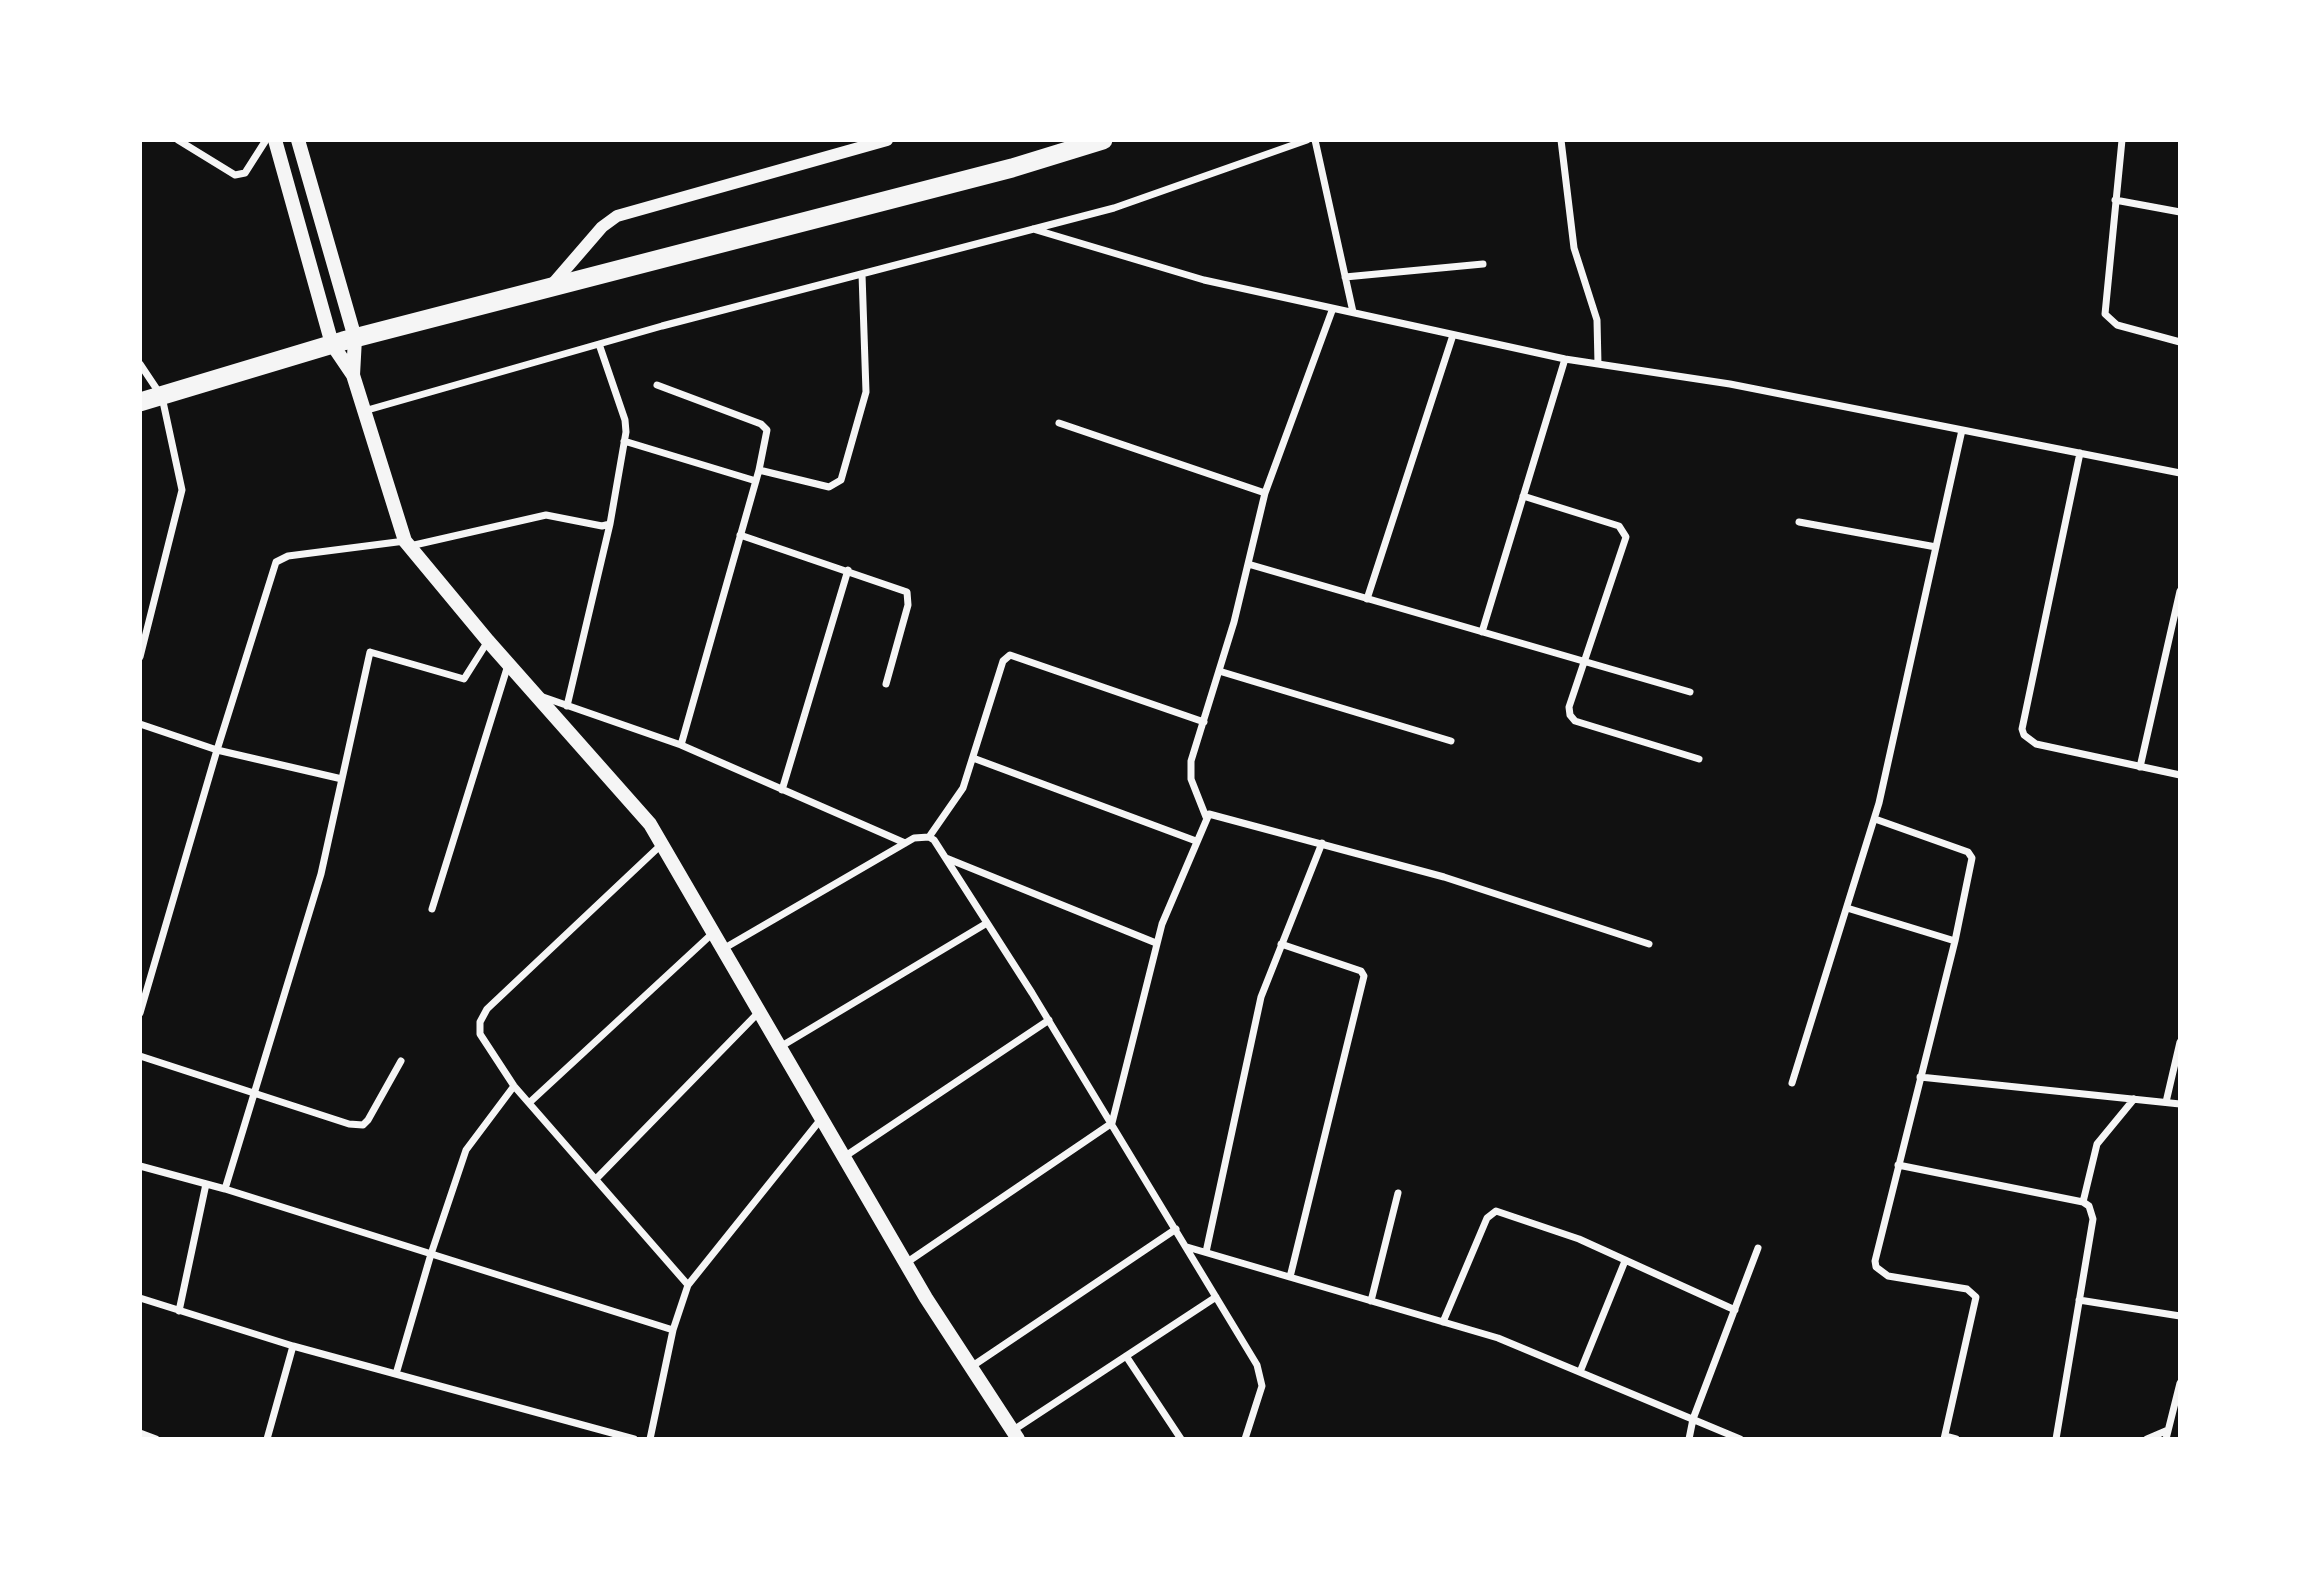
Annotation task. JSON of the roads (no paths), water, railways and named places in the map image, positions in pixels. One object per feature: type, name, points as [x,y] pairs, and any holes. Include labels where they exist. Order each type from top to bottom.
[{"type":"highway","points":[[140,402],[332,344],[1037,161],[1103,140]]},
{"type":"main road","points":[[275,140],[332,344],[353,375],[407,544],[650,824],[906,1263],[1015,1435]]},
{"type":"main road","points":[[298,140],[355,338],[353,375]]},
{"type":"street","points":[[178,140],[235,175],[246,173],[266,140]]},
{"type":"street","points":[[548,289],[601,227],[617,216],[887,140]]},
{"type":"street","points":[[364,411],[598,344],[1122,205],[1307,140]]},
{"type":"street","points":[[1315,140],[1353,312]]},
{"type":"street","points":[[1561,140],[1574,248],[1597,320],[1598,364]]},
{"type":"street","points":[[2122,140],[2105,314],[2117,325],[2180,342]]},
{"type":"street","points":[[2115,200],[2180,212]]},
{"type":"street","points":[[1033,229],[1204,280],[1565,359],[1730,384],[2180,473]]},
{"type":"street","points":[[1345,276],[1483,264]]},
{"type":"street","points":[[759,470],[829,487],[841,480],[866,392],[862,274]]},
{"type":"street","points":[[906,1263],[1112,1124],[1156,943],[1206,817],[1190,773],[1265,494],[1333,308]]},
{"type":"street","points":[[1367,598],[1453,335]]},
{"type":"street","points":[[567,706],[610,524],[624,441],[625,420],[598,344]]},
{"type":"street","points":[[1482,632],[1565,359]]},
{"type":"street","points":[[140,364],[162,397],[183,490],[140,656]]},
{"type":"street","points":[[657,385],[761,424],[767,436],[681,746]]},
{"type":"street","points":[[1059,424],[1265,494]]},
{"type":"street","points":[[1792,1083],[1875,819],[1962,430]]},
{"type":"street","points":[[624,441],[756,481]]},
{"type":"street","points":[[2080,453],[2022,729],[2024,735],[2036,744],[2180,775]]},
{"type":"street","points":[[1523,496],[1619,526],[1624,531],[1626,544],[1582,661],[1569,707],[1570,715],[1576,721],[1699,759]]},
{"type":"street","points":[[140,1013],[217,750],[276,562],[288,556],[407,544],[547,515],[602,526],[610,524]]},
{"type":"street","points":[[1799,522],[1936,547]]},
{"type":"street","points":[[740,535],[907,592],[908,605],[886,684]]},
{"type":"street","points":[[1248,564],[1690,692]]},
{"type":"street","points":[[782,790],[848,570]]},
{"type":"street","points":[[2140,766],[2180,591]]},
{"type":"street","points":[[225,1189],[321,874],[370,652],[464,679],[488,640]]},
{"type":"street","points":[[929,837],[963,788],[1003,661],[1010,655],[1204,722]]},
{"type":"street","points":[[432,909],[509,664]]},
{"type":"street","points":[[1219,671],[1451,741]]},
{"type":"street","points":[[536,695],[681,746],[905,843]]},
{"type":"street","points":[[140,724],[217,750],[342,779]]},
{"type":"street","points":[[973,758],[1196,841]]},
{"type":"street","points":[[1206,817],[1215,813],[1444,877],[1649,944]]},
{"type":"street","points":[[1875,819],[1968,852],[1972,858],[1955,941],[1875,1261],[1876,1267],[1888,1276],[1967,1289],[1976,1297],[1945,1438],[1956,1439]]},
{"type":"street","points":[[723,949],[914,838],[929,837]]},
{"type":"street","points":[[929,837],[1049,1020],[1260,1372],[1262,1386],[1245,1439]]},
{"type":"street","points":[[1206,1252],[1258,1009],[1322,843]]},
{"type":"street","points":[[662,844],[487,1009],[480,1022],[480,1034],[514,1086],[688,1285]]},
{"type":"street","points":[[945,858],[1156,943]]},
{"type":"street","points":[[1847,908],[1955,941]]},
{"type":"street","points":[[780,1047],[987,923]]},
{"type":"street","points":[[529,1102],[714,932]]},
{"type":"street","points":[[1281,944],[1361,971],[1364,976],[1290,1277]]},
{"type":"street","points":[[596,1180],[760,1011]]},
{"type":"street","points":[[844,1157],[1049,1020]]},
{"type":"street","points":[[2166,1102],[2180,1042]]},
{"type":"street","points":[[140,1056],[349,1124],[363,1125],[401,1061]]},
{"type":"street","points":[[1920,1077],[2180,1104]]},
{"type":"street","points":[[396,1374],[431,1254],[466,1150],[514,1086]]},
{"type":"street","points":[[2083,1202],[2098,1144],[2134,1099]]},
{"type":"street","points":[[650,1439],[673,1330],[688,1285],[822,1118]]},
{"type":"street","points":[[1898,1165],[2083,1202],[2089,1206],[2092,1219],[2056,1439]]},
{"type":"street","points":[[140,1166],[225,1189],[673,1330]]},
{"type":"street","points":[[179,1311],[206,1184]]},
{"type":"street","points":[[1371,1301],[1398,1193]]},
{"type":"street","points":[[1443,1322],[1487,1219],[1496,1211],[1579,1239],[1732,1309]]},
{"type":"street","points":[[971,1367],[1176,1229]]},
{"type":"street","points":[[1186,1247],[1511,1343],[1740,1439]]},
{"type":"street","points":[[1689,1439],[1693,1419],[1732,1309],[1758,1248]]},
{"type":"street","points":[[1580,1372],[1625,1261]]},
{"type":"street","points":[[1015,1435],[1126,1356],[1216,1297]]},
{"type":"street","points":[[140,1298],[293,1346],[634,1439]]},
{"type":"street","points":[[2079,1300],[2180,1316]]},
{"type":"street","points":[[267,1439],[293,1346]]},
{"type":"street","points":[[1126,1356],[1181,1439]]},
{"type":"street","points":[[2166,1439],[2180,1383]]},
{"type":"street","points":[[2171,1421],[2180,1423]]},
{"type":"street","points":[[2147,1439],[2168,1430]]},
{"type":"street","points":[[140,1433],[156,1439]]}]
